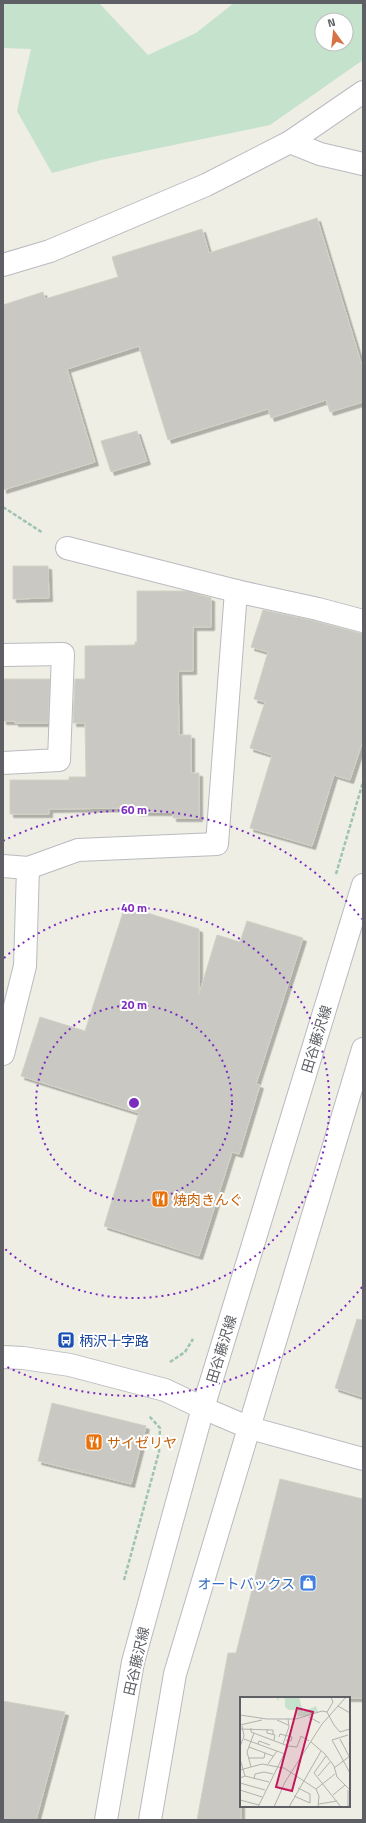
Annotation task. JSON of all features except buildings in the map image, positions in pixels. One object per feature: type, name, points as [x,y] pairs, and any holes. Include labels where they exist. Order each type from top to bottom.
[{"type":"street","points":[[3,265],[50,251],[206,185],[290,142],[363,92]]},
{"type":"street","points":[[290,142],[320,154],[363,164]]},
{"type":"street","points":[[67,548],[236,591],[318,609],[363,621]]},
{"type":"street","points":[[3,866],[28,868],[78,850],[217,844],[236,591]]},
{"type":"street","points":[[3,655],[63,654],[59,760],[3,763]]},
{"type":"street","points":[[3,1054],[25,966],[28,868]]},
{"type":"street","name":"田谷藤沢線","points":[[106,1820],[133,1662],[203,1408],[363,885]]},
{"type":"street","points":[[150,1820],[175,1674],[363,1049]]},
{"type":"street","points":[[3,1357],[23,1358],[70,1365],[165,1390],[250,1428],[363,1459]]},
{"type":"path","points":[[3,507],[67,548]]},
{"type":"path","points":[[334,879],[363,782]]},
{"type":"path","points":[[164,1363],[171,1361],[185,1352],[193,1339],[195,1332]]},
{"type":"path","points":[[123,1586],[159,1452],[160,1428],[145,1412]]},
{"type":"green space","points":[[3,3],[99,3],[148,55],[196,33],[234,3],[363,3],[363,60],[270,125],[101,160],[52,173],[17,111],[31,49],[3,48]]},
{"type":"place","name":"焼肉きんぐ","points":[[160,1199]]},
{"type":"place","name":"柄沢十字路","points":[[66,1340]]},
{"type":"place","name":"サイゼリヤ","points":[[94,1442]]},
{"type":"place","name":"オートバックス","points":[[308,1583]]}]
